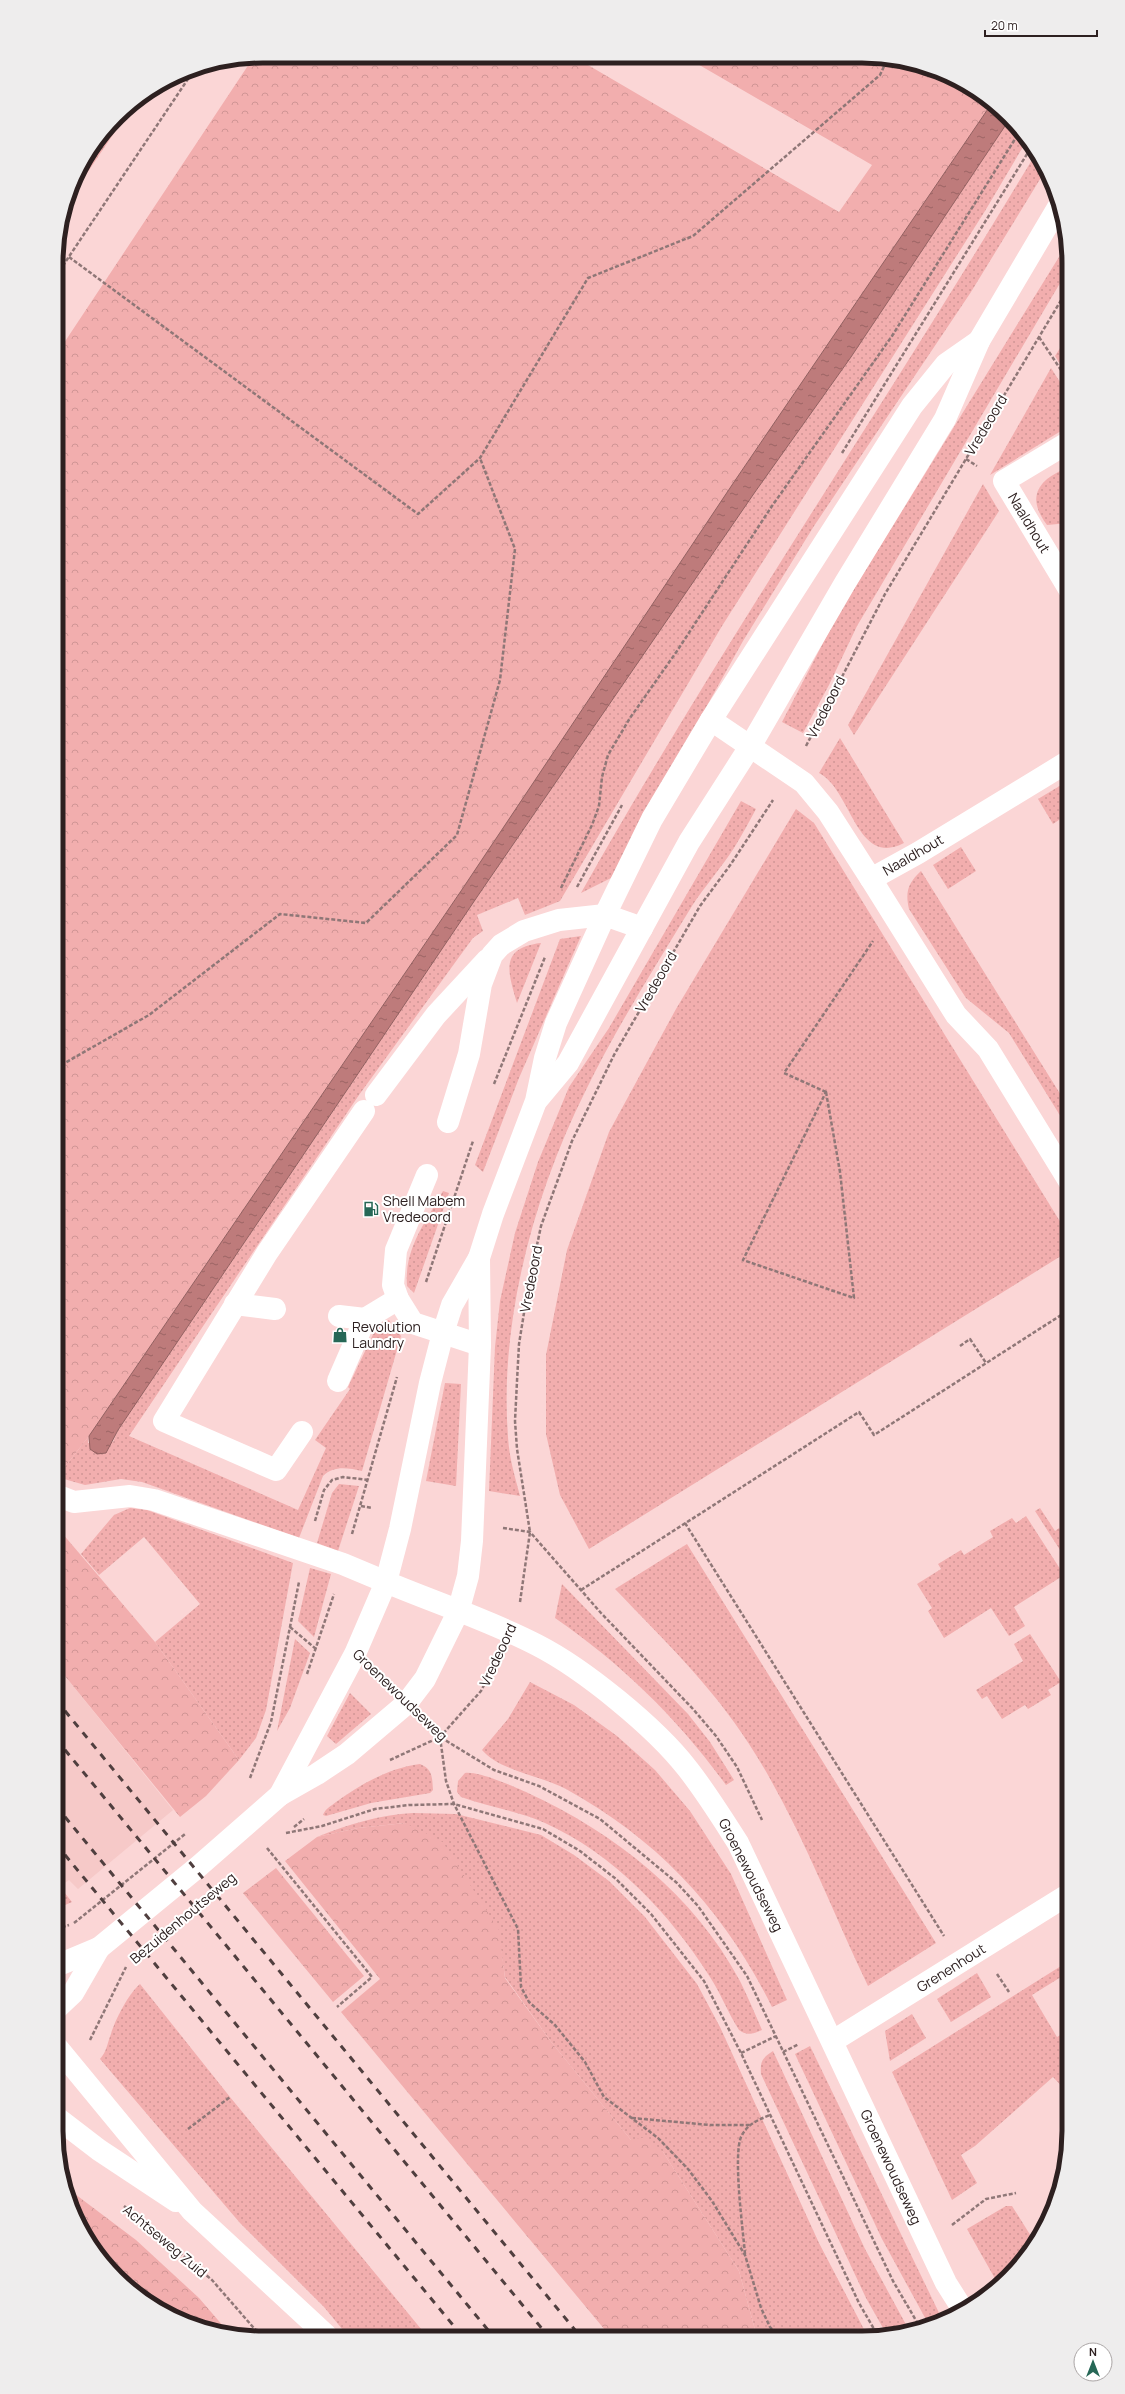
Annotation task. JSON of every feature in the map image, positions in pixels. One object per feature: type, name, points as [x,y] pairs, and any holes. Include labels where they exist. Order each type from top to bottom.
[{"type":"street","points":[[536,1102],[568,1063],[689,842],[751,745],[845,583],[945,419],[979,341],[1055,212]]},
{"type":"street","points":[[280,1795],[355,1654],[386,1582],[400,1529],[430,1383],[452,1305],[479,1258],[496,1207],[536,1102],[545,1058],[556,1023],[605,915],[652,819],[710,720],[912,406],[946,364],[979,341]]},
{"type":"street","name":"Naaldhout","points":[[1062,446],[1004,481],[1062,577]]},
{"type":"street","name":"Naaldhout","points":[[710,720],[751,745],[804,783],[824,807],[871,879],[918,853],[1062,765]]},
{"type":"street","points":[[871,879],[956,1015],[988,1049],[1062,1170]]},
{"type":"street","points":[[302,1432],[276,1470],[164,1421],[267,1253],[370,1103],[436,1015],[492,955],[512,937],[524,931],[559,920],[605,915],[642,928]]},
{"type":"street","points":[[448,1122],[469,1054],[481,984],[492,955]]},
{"type":"street","points":[[427,1175],[396,1250],[393,1285],[398,1299],[413,1323],[480,1345]]},
{"type":"street","points":[[63,1963],[98,1948],[199,1866],[280,1795],[347,1754],[406,1704],[425,1679],[458,1612],[468,1576],[472,1541],[480,1345],[479,1258]]},
{"type":"street","points":[[338,1381],[365,1319],[398,1299]]},
{"type":"street","points":[[235,1304],[275,1309]]},
{"type":"street","points":[[339,1316],[365,1319]]},
{"type":"street","name":"Groenewoudseweg","points":[[63,1498],[74,1502],[130,1496],[154,1500],[306,1553],[343,1564],[510,1632],[538,1646],[566,1662],[608,1693],[654,1733],[686,1766],[711,1801],[738,1844],[833,2041],[946,2283],[960,2305]]},
{"type":"street","name":"Grenenhout","points":[[833,2041],[1062,1898]]},
{"type":"street","points":[[63,2002],[73,1993],[98,1948]]},
{"type":"street","points":[[63,2054],[192,2211],[322,2331]]},
{"type":"street","points":[[63,2122],[98,2150],[192,2211]]},
{"type":"path","points":[[69,257],[418,514],[480,458],[588,278],[693,236],[880,75],[885,65]]},
{"type":"path","points":[[63,266],[189,77]]},
{"type":"path","points":[[559,920],[559,894],[563,882],[592,825],[599,806],[602,777],[608,755],[630,718],[677,651],[772,506],[892,336],[1017,136]]},
{"type":"path","name":"Vredeoord","points":[[440,1737],[481,1692],[510,1632],[522,1592],[530,1532],[515,1421],[518,1359],[528,1288],[541,1226],[572,1141],[614,1055],[700,906],[731,864],[789,771],[809,742],[885,594],[1062,298]]},
{"type":"path","points":[[1039,336],[1062,371]]},
{"type":"path","points":[[63,1064],[149,1015],[280,914],[366,923],[457,835],[500,680],[515,549],[480,458]]},
{"type":"path","points":[[826,1092],[784,1073],[876,936],[897,922]]},
{"type":"path","points":[[826,1092],[840,1172],[854,1298],[743,1260],[826,1092]]},
{"type":"path","points":[[581,1590],[859,1412],[874,1435],[1062,1314]]},
{"type":"path","points":[[960,1346],[970,1339],[986,1363]]},
{"type":"path","points":[[248,1783],[271,1722],[306,1553],[324,1490],[332,1480],[343,1477],[368,1480]]},
{"type":"path","points":[[685,1523],[960,1962]]},
{"type":"path","name":"Groenewoudseweg","points":[[326,1620],[355,1654]]},
{"type":"path","points":[[290,1627],[316,1649]]},
{"type":"path","name":"Groenewoudseweg","points":[[406,1704],[440,1737],[494,1770],[539,1786],[600,1819],[677,1883],[719,1933],[747,1976],[893,2281],[917,2323]]},
{"type":"path","points":[[440,1737],[446,1781],[454,1804],[518,1929],[521,1987],[529,2002],[556,2025],[584,2062],[604,2097],[658,2138],[688,2169],[712,2201],[745,2255]]},
{"type":"path","points":[[280,1838],[286,1833],[322,1826],[375,1809],[409,1805],[454,1804],[543,1829],[580,1851],[616,1879],[651,1914],[704,1981],[741,2053],[859,2303],[875,2331]]},
{"type":"path","points":[[63,1927],[74,1923],[189,1831]]},
{"type":"path","points":[[261,1853],[273,1843]]},
{"type":"path","points":[[267,1848],[372,1978],[337,2007]]},
{"type":"path","name":"Bezuidenhoutseweg","points":[[63,2054],[91,2039],[129,1962]]},
{"type":"path","points":[[741,2053],[776,2036]]},
{"type":"path","points":[[188,2129],[230,2097]]},
{"type":"path","points":[[632,2118],[710,2124],[750,2124],[770,2115]]},
{"type":"path","points":[[750,2124],[741,2138],[739,2162],[740,2208],[745,2255],[760,2308],[773,2331]]},
{"type":"path","points":[[928,2244],[986,2199],[1016,2193]]},
{"type":"path","name":"Achtseweg Zuid","points":[[123,2205],[212,2280],[256,2331]]},
{"type":"shaded area","points":[[63,1674],[173,1810],[78,1889],[69,1880],[63,1884]]},
{"type":"green space","points":[[250,63],[585,63],[839,212],[872,165],[696,63],[875,63],[901,67],[939,78],[962,90],[989,108],[734,482],[461,891],[89,1436],[63,1469],[63,344]]},
{"type":"green space","points":[[121,123],[77,188],[90,163],[104,141]]},
{"type":"green space","points":[[1006,125],[1024,145],[985,211],[722,626],[560,901],[525,915],[518,898],[477,915],[483,931],[473,938],[359,1095],[129,1436],[298,1510],[326,1448],[315,1440],[350,1389],[348,1387],[378,1324],[389,1320],[401,1336],[362,1471],[341,1468],[332,1470],[323,1476],[299,1538],[142,1482],[121,1479],[85,1485],[63,1479],[63,1469],[89,1436],[88,1443],[113,1442],[118,1430],[477,897],[755,492],[851,357]]},
{"type":"green space","points":[[1032,159],[1042,176],[971,292],[814,526],[743,641],[611,878],[581,893],[691,706],[980,246]]},
{"type":"green space","points":[[1062,252],[1062,280],[857,626],[829,685],[803,733],[782,722],[836,618]]},
{"type":"green space","points":[[1062,345],[1062,367],[1055,356]]},
{"type":"green space","points":[[1051,368],[1062,385],[1062,430],[990,475]]},
{"type":"green space","points":[[1062,470],[1062,524],[1047,525],[1040,515],[1036,497],[1038,490],[1043,483]]},
{"type":"green space","points":[[983,484],[999,511],[854,735],[848,725]]},
{"type":"green space","points":[[840,738],[904,843],[888,848],[875,845],[865,836],[856,824],[830,782],[819,773]]},
{"type":"green space","points":[[1062,785],[1062,818],[1053,824],[1038,799]]},
{"type":"green space","points":[[741,801],[756,809],[734,848],[692,906],[623,1021],[585,1092],[550,1173],[524,1260],[515,1304],[509,1349],[507,1393],[508,1437],[514,1474],[520,1496],[489,1491],[495,1347],[500,1301],[515,1233],[538,1162],[569,1087],[609,1028]]},
{"type":"green space","points":[[796,809],[814,823],[1062,1225],[1062,1255],[589,1549],[560,1495],[546,1434],[546,1355],[567,1250],[609,1132],[676,1009]]},
{"type":"green space","points":[[961,847],[976,871],[948,889],[933,865]]},
{"type":"green space","points":[[921,871],[1062,1097],[1062,1119],[1009,1033],[966,998],[909,909],[907,898],[910,884]]},
{"type":"green space","points":[[581,936],[519,1078],[483,1172],[475,1165],[560,939]]},
{"type":"green space","points":[[541,943],[517,1003],[511,981],[510,963],[518,950]]},
{"type":"green space","points":[[443,1191],[449,1193],[414,1293],[407,1286],[409,1259],[423,1225]]},
{"type":"green space","points":[[445,1383],[461,1384],[456,1486],[426,1481]]},
{"type":"green space","points":[[339,1484],[359,1486],[338,1551],[317,1543],[332,1493]]},
{"type":"green space","points":[[130,1508],[147,1510],[293,1563],[266,1710],[256,1738],[239,1760],[155,1642],[200,1604],[144,1537],[99,1575],[81,1554],[114,1515]]},
{"type":"green space","points":[[1040,1508],[1055,1531],[1059,1528],[1062,1532],[1062,1553],[1035,1511]]},
{"type":"green space","points":[[1026,1516],[1062,1572],[1062,1576],[1014,1607],[1025,1626],[1009,1636],[991,1608],[944,1638],[928,1611],[932,1608],[917,1584],[941,1569],[938,1564],[961,1550],[964,1555],[993,1537],[990,1531],[1012,1518],[1016,1523]]},
{"type":"green space","points":[[63,1534],[155,1642],[239,1760],[206,1796],[180,1817],[63,1674]]},
{"type":"green space","points":[[687,1544],[936,1943],[868,1986],[798,1832],[767,1773],[749,1744],[735,1723],[703,1683],[615,1589]]},
{"type":"green space","points":[[310,1568],[331,1574],[314,1637],[298,1621]]},
{"type":"green space","points":[[562,1584],[688,1714],[710,1742],[734,1780],[726,1785],[708,1761],[648,1694],[603,1654],[555,1618]]},
{"type":"green space","points":[[1030,1634],[1061,1682],[1048,1690],[1051,1695],[1028,1709],[1025,1705],[1002,1719],[987,1696],[982,1699],[976,1690],[1023,1661],[1014,1644]]},
{"type":"green space","points":[[295,1639],[310,1653],[290,1708],[277,1731]]},
{"type":"green space","points":[[530,1682],[574,1705],[617,1736],[655,1770],[690,1811],[731,1874],[787,2000],[772,2007],[754,1972],[711,1910],[687,1882],[660,1856],[631,1832],[600,1809],[566,1789],[499,1763],[482,1750],[508,1719]]},
{"type":"green space","points":[[350,1693],[371,1714],[336,1744],[327,1736]]},
{"type":"green space","points":[[420,1764],[430,1771],[433,1790],[430,1793],[371,1803],[326,1816],[323,1815],[330,1806],[365,1783],[397,1769]]},
{"type":"green space","points":[[465,1773],[479,1774],[497,1780],[560,1809],[621,1847],[649,1870],[676,1894],[700,1921],[721,1950],[740,1981],[762,2030],[750,2034],[739,2030],[710,1977],[677,1931],[638,1888],[617,1869],[594,1851],[545,1823],[525,1815],[461,1797],[457,1792],[458,1781]]},
{"type":"green space","points":[[400,1814],[456,1814],[541,1835],[574,1855],[609,1881],[645,1917],[697,1984],[720,2027],[819,2243],[865,2331],[755,2331],[739,2271],[663,2152],[631,2140],[552,2043],[505,1977],[498,1930],[405,1823],[358,1828],[317,1837],[364,1821]]},
{"type":"green space","points":[[405,1823],[442,1841],[499,1930],[505,1978],[552,2043],[631,2140],[647,2137],[663,2152],[739,2271],[755,2331],[606,2331],[341,2012],[380,1979],[285,1861],[317,1837],[358,1828]]},
{"type":"green space","points":[[276,1868],[364,1976],[333,2002],[243,1893]]},
{"type":"green space","points":[[63,1891],[72,1902],[63,1906]]},
{"type":"green space","points":[[1062,1965],[1062,1976],[1032,1995],[1057,2037],[1062,2034],[1062,2087],[1053,2077],[975,2146],[961,2155],[977,2183],[952,2200],[892,2072]]},
{"type":"green space","points":[[977,1973],[991,1997],[951,2022],[937,1999]]},
{"type":"green space","points":[[140,1984],[230,2097],[423,2331],[344,2331],[324,2307],[240,2223],[100,2059],[106,2050],[119,2014]]},
{"type":"green space","points":[[912,2014],[926,2038],[890,2061],[885,2031]]},
{"type":"green space","points":[[810,2046],[940,2315],[926,2320],[882,2239],[795,2054]]},
{"type":"green space","points":[[773,2051],[865,2249],[907,2326],[884,2330],[866,2298],[761,2074],[762,2061]]},
{"type":"green space","points":[[73,2193],[136,2240],[199,2298],[224,2327],[186,2316],[141,2290],[104,2253],[84,2220]]},
{"type":"green space","points":[[1006,2206],[1012,2206],[1031,2237],[1021,2253],[995,2280],[967,2229]]},
{"type":"water","points":[[989,108],[1006,125],[851,357],[755,492],[477,897],[118,1430],[106,1453],[97,1454],[90,1449],[89,1436],[461,891],[734,482]]},
{"type":"railway","points":[[63,1708],[576,2331]]},
{"type":"railway","points":[[63,1747],[544,2331]]},
{"type":"railway","points":[[63,1814],[489,2331]]},
{"type":"railway","points":[[63,1852],[458,2331]]},
{"type":"place","name":"Shell Mabem Vredeoord","points":[[371,1209]]},
{"type":"place","name":"Revolution Laundry","points":[[340,1335]]}]
